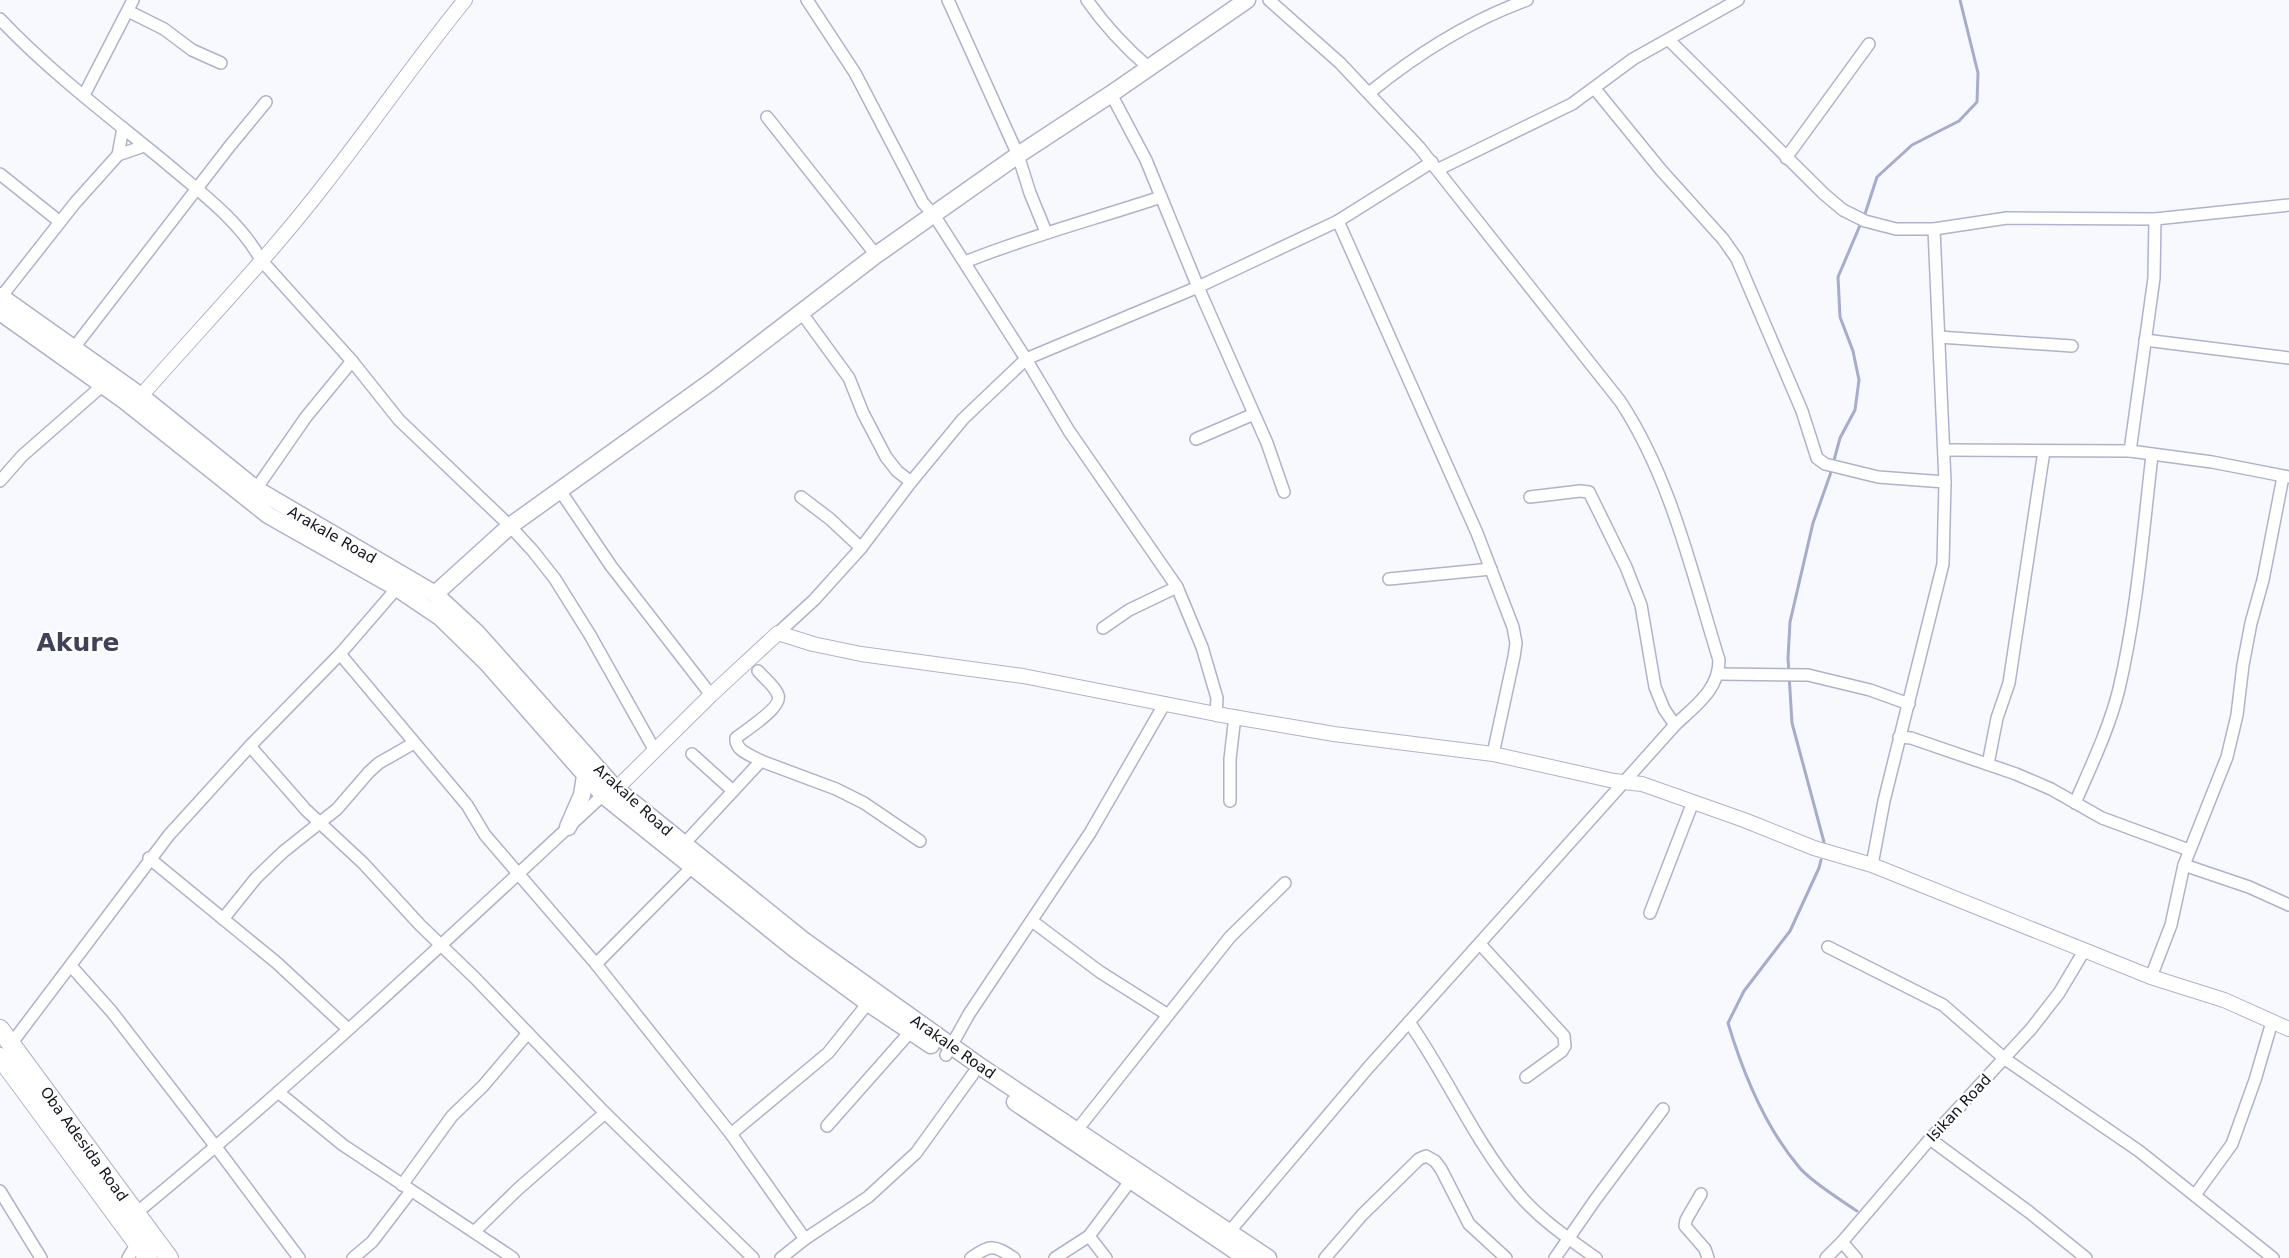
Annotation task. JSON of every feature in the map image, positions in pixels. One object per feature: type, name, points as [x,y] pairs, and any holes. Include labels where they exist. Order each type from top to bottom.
[{"type":"main road","points":[[435,594],[510,526],[712,381],[876,255],[1018,155],[1112,94],[1247,0]]},
{"type":"main road","name":"Arakale Road","points":[[0,302],[73,349],[140,396],[256,489],[324,539],[440,617],[481,657],[517,688],[609,792],[692,868],[949,1050],[1077,1130],[1268,1258]]},
{"type":"main road","name":"Arakale Road","points":[[0,302],[268,515],[324,539],[435,594],[477,633],[585,776],[683,845],[868,1003],[911,1031],[949,1050],[973,1074],[1246,1258]]},
{"type":"main road","points":[[568,827],[582,795],[585,776]]},
{"type":"main road","name":"Oba Adesida Road","points":[[0,1029],[5,1050],[169,1258]]},
{"type":"main road","points":[[5,1050],[132,1251],[148,1258]]},
{"type":"street","points":[[84,95],[133,0]]},
{"type":"street","points":[[140,396],[261,260],[324,185],[426,48],[465,0]]},
{"type":"street","points":[[807,0],[855,73],[923,203],[934,215],[965,262],[1069,431],[1177,587],[1202,647],[1217,698],[1216,714]]},
{"type":"street","points":[[948,0],[1018,155],[1030,193],[1046,232]]},
{"type":"street","points":[[1087,0],[1122,44],[1149,68]]},
{"type":"street","points":[[1230,1231],[1291,1156],[1409,1022],[1675,725],[1710,690],[1719,674],[1719,660],[1672,509],[1654,462],[1637,427],[1620,401],[1436,166],[1340,63],[1269,0]]},
{"type":"street","points":[[1369,93],[1423,52],[1508,7],[1527,0]]},
{"type":"street","points":[[135,1214],[348,1030],[568,827],[609,792],[710,695],[814,600],[861,548],[911,482],[963,419],[1026,359],[1198,287],[1338,221],[1436,166],[1572,104],[1633,60],[1738,0]]},
{"type":"street","points":[[128,11],[164,29],[192,50],[221,63]]},
{"type":"street","points":[[0,19],[40,59],[197,189],[254,246],[261,260],[352,361],[399,420],[510,526],[555,579],[590,635],[654,749]]},
{"type":"street","points":[[1669,40],[1786,158],[1837,205],[1865,221],[1896,229],[1934,229],[2008,218],[2156,219],[2289,205]]},
{"type":"street","points":[[1786,158],[1869,44]]},
{"type":"street","points":[[1595,89],[1637,141],[1723,239],[1737,259],[1802,411],[1815,456],[1825,464],[1878,477],[1946,482]]},
{"type":"street","points":[[1112,94],[1146,160],[1198,287],[1272,457],[1284,492]]},
{"type":"street","points":[[73,349],[266,102]]},
{"type":"street","points":[[767,117],[876,255]]},
{"type":"street","points":[[118,155],[123,128]]},
{"type":"street","points":[[0,302],[60,222],[118,155],[144,146]]},
{"type":"street","points":[[0,174],[60,222]]},
{"type":"street","points":[[965,262],[1046,232],[1078,225],[1161,197]]},
{"type":"street","points":[[2130,451],[2154,278],[2156,219]]},
{"type":"street","points":[[1338,221],[1491,569],[1513,627],[1516,643],[1493,754]]},
{"type":"street","points":[[1872,866],[1884,801],[1899,737],[1909,704],[1943,564],[1946,482],[1934,229]]},
{"type":"street","points":[[802,312],[850,378],[863,412],[886,457],[897,471],[911,482]]},
{"type":"street","points":[[1939,337],[2072,346]]},
{"type":"street","points":[[2145,340],[2289,358]]},
{"type":"street","points":[[256,489],[306,417],[352,361]]},
{"type":"street","points":[[0,481],[22,456],[103,385]]},
{"type":"street","points":[[1196,439],[1254,414]]},
{"type":"street","points":[[1944,450],[2130,451],[2212,462],[2286,477],[2242,665],[2237,716],[2227,758],[2189,850],[2171,925],[2151,977]]},
{"type":"street","points":[[1988,764],[1997,718],[2009,683],[2044,451]]},
{"type":"street","points":[[2075,803],[2105,735],[2119,690],[2141,557],[2152,455]]},
{"type":"street","points":[[559,489],[611,566],[710,695]]},
{"type":"street","points":[[1530,497],[1580,491],[1589,492],[1626,567],[1641,605],[1655,687],[1664,709],[1675,725]]},
{"type":"street","points":[[801,497],[830,519],[861,548]]},
{"type":"street","points":[[1389,579],[1491,569]]},
{"type":"street","points":[[1103,628],[1129,610],[1177,587]]},
{"type":"street","points":[[5,1050],[71,966],[149,858],[250,746],[340,654],[397,588]]},
{"type":"street","points":[[778,633],[813,644],[861,654],[1023,676],[1216,714],[1334,734],[1493,754],[1642,784],[1814,848],[1872,866],[2151,977],[2224,1000],[2289,1029]]},
{"type":"street","points":[[340,654],[467,805],[485,835],[596,964],[731,1134],[805,1239]]},
{"type":"street","points":[[758,671],[778,692],[779,698],[776,706],[736,738],[739,748],[761,761],[836,789],[864,803],[920,842]]},
{"type":"street","points":[[1719,674],[1808,675],[1870,690],[1909,704]]},
{"type":"street","points":[[949,1050],[969,1014],[1090,833],[1165,703]]},
{"type":"street","points":[[1230,801],[1230,759],[1235,716]]},
{"type":"street","points":[[1899,737],[1911,738],[1988,764],[2051,789],[2102,818],[2189,850]]},
{"type":"street","points":[[223,919],[256,878],[283,852],[337,809],[380,763],[414,743]]},
{"type":"street","points":[[250,746],[320,823],[363,863],[605,1113],[752,1258]]},
{"type":"street","points":[[692,754],[733,791]]},
{"type":"street","points":[[683,845],[761,761]]},
{"type":"street","points":[[1650,913],[1692,802]]},
{"type":"street","points":[[149,858],[277,963],[348,1030]]},
{"type":"street","points":[[2184,865],[2249,887],[2289,904]]},
{"type":"street","points":[[596,964],[692,868]]},
{"type":"street","points":[[1077,1130],[1230,937],[1285,883]]},
{"type":"street","points":[[1032,921],[1100,972],[1168,1016]]},
{"type":"street","points":[[1480,944],[1564,1036],[1565,1046],[1562,1051],[1526,1077]]},
{"type":"street","points":[[1828,947],[1943,1005],[2005,1058],[2139,1151],[2195,1195],[2229,1225],[2273,1258]]},
{"type":"street","name":"Isikan Road","points":[[1826,1258],[1842,1242],[1930,1139],[2005,1058],[2059,993],[2084,951]]},
{"type":"street","points":[[71,966],[112,1012],[216,1146],[299,1258]]},
{"type":"street","points":[[731,1134],[828,1053],[868,1003]]},
{"type":"street","points":[[1409,1022],[1432,1055],[1468,1122],[1519,1194],[1569,1238],[1596,1258]]},
{"type":"street","points":[[2195,1195],[2232,1144],[2255,1080],[2272,1022]]},
{"type":"street","points":[[827,1126],[911,1031]]},
{"type":"street","points":[[353,1258],[372,1242],[452,1116],[483,1086],[528,1033]]},
{"type":"street","points":[[781,1258],[805,1239],[868,1197],[916,1153],[973,1074]]},
{"type":"street","points":[[278,1092],[314,1123],[407,1188],[513,1258]]},
{"type":"street","points":[[1555,1258],[1663,1109]]},
{"type":"street","points":[[474,1232],[518,1189],[605,1113]]},
{"type":"street","points":[[1930,1139],[2029,1212],[2086,1258]]},
{"type":"street","points":[[1325,1258],[1362,1215],[1420,1159],[1426,1156],[1435,1161],[1441,1169],[1469,1224],[1506,1258]]},
{"type":"street","points":[[1056,1258],[1089,1236],[1131,1180]]},
{"type":"street","points":[[0,1191],[42,1258]]},
{"type":"street","points":[[1701,1194],[1686,1220],[1685,1226],[1705,1249],[1708,1258]]},
{"type":"street","points":[[1089,1236],[1106,1258]]},
{"type":"street","points":[[1842,1242],[1856,1258]]},
{"type":"street","points":[[972,1258],[991,1247],[997,1247],[1014,1258]]},
{"type":"waterway","points":[[1864,217],[1877,177],[1912,145],[1959,121],[1977,102],[1978,73],[1960,0]]},
{"type":"waterway","points":[[1824,842],[1792,723],[1788,658],[1790,622],[1813,523],[1830,475],[1840,438],[1855,410],[1859,380],[1853,351],[1840,317],[1838,277],[1861,223]]},
{"type":"waterway","points":[[1821,860],[1790,931],[1744,991],[1728,1023],[1756,1099],[1776,1135],[1799,1167],[1810,1178],[1857,1211]]},
{"type":"district","name":"Akure","points":[[78,642]]}]
